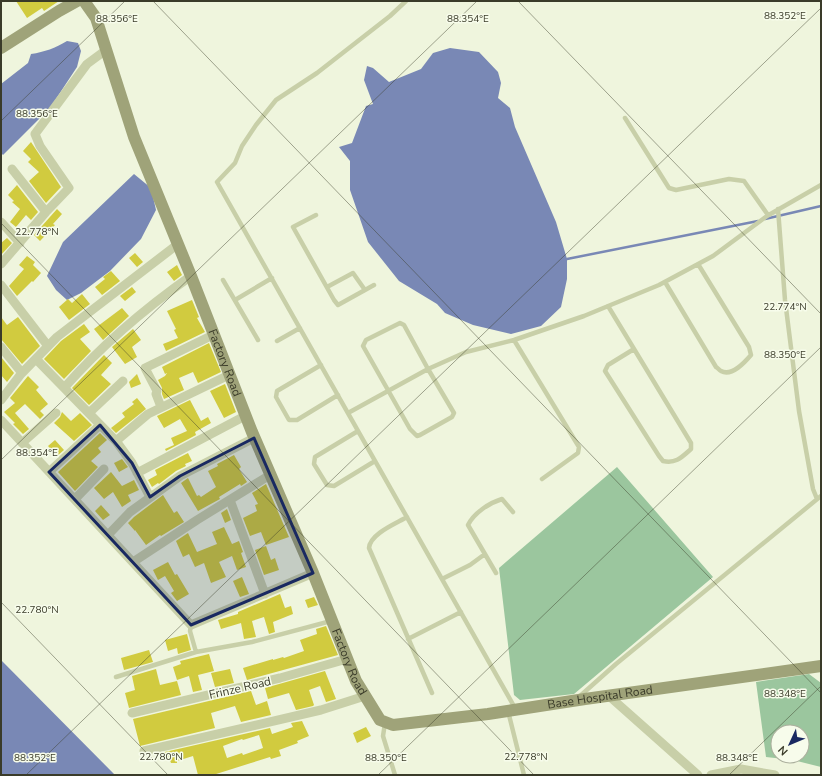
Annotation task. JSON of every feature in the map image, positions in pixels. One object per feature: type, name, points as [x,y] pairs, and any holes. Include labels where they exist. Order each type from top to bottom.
[{"type":"street","points":[[1,48],[77,1]]},
{"type":"street","name":"Factory Road","points":[[84,1],[96,18],[134,137],[178,244],[254,438],[313,573],[356,681],[382,721]]},
{"type":"street","points":[[1,264],[69,188],[40,146],[35,134],[87,64],[106,50]]},
{"type":"street","points":[[12,169],[46,212]]},
{"type":"street","points":[[1,222],[20,243]]},
{"type":"street","points":[[1,400],[22,373],[63,332],[178,244]]},
{"type":"street","points":[[64,388],[105,344],[168,292],[190,276]]},
{"type":"street","points":[[1,285],[48,346]]},
{"type":"street","points":[[160,407],[156,394],[157,391],[145,368],[213,336]]},
{"type":"street","points":[[1,347],[22,373]]},
{"type":"street","points":[[36,359],[116,441],[132,463],[150,497]]},
{"type":"street","points":[[116,441],[148,414],[160,407],[230,375]]},
{"type":"street","points":[[88,413],[123,381]]},
{"type":"street","points":[[22,443],[56,413]]},
{"type":"street","points":[[137,473],[245,416]]},
{"type":"street","points":[[1,420],[191,625],[313,573]]},
{"type":"street","points":[[49,472],[100,425]]},
{"type":"street","points":[[108,535],[130,512],[180,476],[254,438]]},
{"type":"street","points":[[74,499],[104,469]]},
{"type":"street","points":[[133,562],[270,475]]},
{"type":"street","points":[[230,500],[265,594]]},
{"type":"street","name":"Frinze Road","points":[[132,713],[280,678],[347,659]]},
{"type":"street","name":"Base Hospital Road","points":[[382,721],[393,725],[512,711],[821,666]]},
{"type":"street","points":[[144,751],[322,710],[365,696]]},
{"type":"street","points":[[609,696],[698,775]]},
{"type":"street","points":[[711,775],[741,769],[775,775]]},
{"type":"lane","points":[[406,1],[390,16],[318,73],[276,100],[256,125],[242,146],[235,163],[217,182],[461,612],[512,711],[524,775]]},
{"type":"lane","points":[[625,118],[669,188],[676,190],[729,179],[744,181],[767,216]]},
{"type":"lane","points":[[348,413],[428,369],[466,352],[514,340],[584,316],[665,282],[713,256],[767,216],[821,185]]},
{"type":"lane","points":[[574,701],[616,664],[819,497],[812,489],[799,411],[785,300],[778,211]]},
{"type":"lane","points":[[316,215],[293,227],[338,305],[374,284]]},
{"type":"lane","points":[[665,282],[716,367],[721,372],[728,373],[738,368],[751,355],[749,348],[698,264]]},
{"type":"lane","points":[[327,287],[353,273],[364,290]]},
{"type":"lane","points":[[235,300],[272,278]]},
{"type":"lane","points":[[223,280],[258,340]]},
{"type":"lane","points":[[608,306],[691,443],[691,449],[683,457],[671,463],[664,461],[659,456],[605,371],[608,365],[634,349]]},
{"type":"lane","points":[[400,323],[404,325],[454,413],[452,417],[420,436],[417,436],[410,429],[388,391],[363,346],[366,340],[400,323]]},
{"type":"lane","points":[[277,341],[300,328]]},
{"type":"lane","points":[[514,340],[579,447],[578,453],[542,479]]},
{"type":"lane","points":[[321,365],[277,390],[276,397],[289,420],[297,420],[338,396]]},
{"type":"lane","points":[[358,431],[315,457],[314,464],[327,485],[334,486],[375,461]]},
{"type":"lane","points":[[496,573],[468,525],[471,518],[492,502],[502,499],[513,512]]},
{"type":"lane","points":[[407,517],[374,537],[369,548],[432,693]]},
{"type":"lane","points":[[442,579],[470,565],[485,554]]},
{"type":"lane","points":[[408,639],[461,612]]},
{"type":"lane","points":[[116,677],[196,652],[252,642],[332,620]]},
{"type":"lane","points":[[191,625],[190,631],[196,652]]},
{"type":"lane","points":[[382,721],[383,736],[395,775]]},
{"type":"highlighted area","points":[[100,425],[132,463],[150,497],[180,476],[254,438],[313,573],[191,625],[49,472]]},
{"type":"green space","points":[[617,467],[713,577],[574,694],[520,700],[514,695],[499,568]]},
{"type":"green space","points":[[809,674],[821,683],[821,767],[809,764],[810,724],[770,724],[770,757],[766,757],[756,682]]},
{"type":"water","points":[[67,41],[78,43],[81,51],[77,67],[50,108],[3,155],[1,153],[1,84],[28,63],[31,54],[50,49]]},
{"type":"water","points":[[450,48],[479,52],[498,72],[501,83],[498,98],[510,108],[515,127],[556,222],[567,259],[567,279],[561,307],[541,326],[511,334],[473,325],[445,313],[437,304],[399,281],[368,242],[350,190],[350,161],[339,147],[352,143],[366,106],[373,104],[364,80],[367,66],[373,68],[389,82],[421,69],[433,53]]},
{"type":"water","points":[[134,174],[151,188],[156,210],[141,239],[110,271],[81,293],[67,300],[56,290],[47,276],[63,242]]},
{"type":"water","points":[[1,660],[115,775],[1,775]]},
{"type":"building","points":[[16,1],[59,1],[44,11],[42,8],[27,18]]},
{"type":"building","points":[[31,142],[61,187],[46,203],[29,181],[39,172],[28,162],[31,159],[23,151]]},
{"type":"building","points":[[17,185],[38,212],[31,220],[26,215],[16,227],[10,222],[20,209],[12,202],[14,201],[8,195]]},
{"type":"building","points":[[57,209],[62,214],[53,224],[55,225],[40,241],[34,235]]},
{"type":"building","points":[[7,238],[12,243],[1,255],[1,243]]},
{"type":"building","points":[[135,253],[143,262],[137,267],[129,258]]},
{"type":"building","points":[[27,256],[35,262],[33,265],[41,273],[17,296],[9,286],[24,269],[19,265]]},
{"type":"building","points":[[177,265],[182,275],[174,281],[167,272]]},
{"type":"building","points":[[111,271],[120,281],[102,295],[95,287],[105,279],[103,277]]},
{"type":"building","points":[[132,287],[136,292],[125,301],[120,296]]},
{"type":"building","points":[[82,294],[90,304],[69,320],[59,307],[68,299],[72,303]]},
{"type":"building","points":[[192,300],[199,317],[197,318],[205,332],[166,351],[163,344],[178,338],[174,330],[176,329],[167,311]]},
{"type":"building","points":[[122,308],[129,316],[103,340],[94,329]]},
{"type":"building","points":[[1,317],[7,325],[18,317],[40,346],[22,364],[1,339]]},
{"type":"building","points":[[84,324],[90,332],[80,339],[91,351],[64,379],[44,359],[61,341]]},
{"type":"building","points":[[133,329],[141,340],[132,347],[137,357],[125,364],[112,347]]},
{"type":"building","points":[[209,343],[221,372],[198,383],[193,372],[179,378],[184,390],[164,399],[162,388],[158,380],[167,373],[165,374],[162,367]]},
{"type":"building","points":[[104,355],[112,363],[101,375],[111,384],[89,405],[72,388]]},
{"type":"building","points":[[1,357],[14,373],[7,382],[1,375]]},
{"type":"building","points":[[137,374],[141,384],[131,388],[129,382]]},
{"type":"building","points":[[28,376],[39,387],[36,390],[48,404],[40,411],[44,415],[40,419],[25,404],[15,413],[29,429],[23,434],[4,412],[15,403],[10,398]]},
{"type":"building","points":[[225,384],[236,412],[224,418],[210,391]]},
{"type":"building","points":[[137,398],[146,409],[116,433],[111,428],[125,417],[122,413],[134,404],[132,402]]},
{"type":"building","points":[[190,400],[201,421],[208,417],[211,423],[195,432],[196,435],[166,451],[165,449],[174,445],[171,438],[187,431],[180,419],[164,428],[157,416]]},
{"type":"building","points":[[62,412],[71,421],[80,413],[92,425],[74,441],[54,423],[60,417]]},
{"type":"building","points":[[100,433],[107,440],[98,448],[101,452],[91,461],[98,467],[75,491],[58,472]]},
{"type":"building","points":[[55,440],[64,450],[57,456],[48,446]]},
{"type":"building","points":[[188,453],[192,461],[185,464],[186,466],[176,471],[159,484],[158,483],[152,487],[148,480],[157,475],[155,470]]},
{"type":"building","points":[[234,455],[241,467],[239,469],[247,482],[241,486],[240,484],[219,497],[220,499],[198,511],[181,483],[188,478],[197,496],[199,495],[201,497],[216,487],[208,471],[218,466],[217,464]]},
{"type":"building","points":[[122,459],[128,467],[119,472],[114,463]]},
{"type":"building","points":[[111,472],[122,486],[134,480],[139,490],[128,495],[131,501],[122,507],[113,492],[104,499],[94,488]]},
{"type":"building","points":[[266,484],[289,537],[266,545],[261,532],[250,536],[243,518],[257,511],[255,505],[258,504],[252,493]]},
{"type":"building","points":[[163,495],[174,513],[177,511],[184,522],[161,536],[160,535],[146,545],[128,523]]},
{"type":"building","points":[[101,505],[110,515],[103,520],[95,511]]},
{"type":"building","points":[[227,509],[231,520],[225,523],[221,513]]},
{"type":"building","points":[[224,527],[232,544],[239,541],[246,567],[237,570],[232,556],[219,562],[226,577],[211,583],[204,563],[195,567],[189,554],[183,557],[176,541],[188,533],[197,552],[217,544],[212,532]]},
{"type":"building","points":[[266,546],[271,560],[275,558],[279,570],[264,575],[255,550]]},
{"type":"building","points":[[168,562],[175,575],[177,574],[189,594],[177,601],[171,593],[174,591],[165,576],[158,580],[153,570]]},
{"type":"building","points":[[242,577],[249,594],[240,597],[233,581]]},
{"type":"building","points":[[280,594],[285,608],[291,606],[293,614],[273,622],[275,632],[269,634],[264,617],[252,621],[256,637],[244,639],[241,623],[221,629],[218,620],[238,614],[238,612]]},
{"type":"building","points":[[314,597],[318,605],[308,608],[305,600]]},
{"type":"building","points":[[326,626],[338,655],[247,680],[243,668],[273,659],[284,658],[304,651],[300,640],[317,634],[316,629]]},
{"type":"building","points":[[187,634],[191,650],[178,654],[177,648],[168,651],[165,640]]},
{"type":"building","points":[[149,650],[153,662],[124,670],[121,658]]},
{"type":"building","points":[[209,654],[214,671],[198,675],[202,690],[193,692],[189,676],[177,680],[173,667],[181,664],[180,661]]},
{"type":"building","points":[[156,669],[160,685],[177,681],[181,695],[129,708],[125,693],[135,690],[132,676]]},
{"type":"building","points":[[230,669],[234,683],[215,687],[211,673]]},
{"type":"building","points":[[325,671],[336,699],[326,702],[320,686],[309,690],[314,705],[313,706],[296,710],[289,693],[268,699],[265,688]]},
{"type":"building","points":[[251,691],[256,705],[267,701],[271,715],[241,722],[235,706],[211,713],[215,728],[140,746],[133,719]]},
{"type":"building","points":[[302,721],[309,736],[297,741],[298,743],[279,750],[281,756],[271,759],[270,757],[213,775],[198,775],[193,756],[177,761],[177,763],[171,763],[170,760],[156,754],[270,728],[272,734],[293,727],[291,723]],"holes":[[[259,735],[263,748],[243,755],[242,753],[227,758],[223,746]]]},
{"type":"building","points":[[366,727],[371,736],[357,743],[353,733]]},
{"type":"waterway","points":[[765,219],[821,206]]},
{"type":"waterway","points":[[567,259],[758,221]]}]
